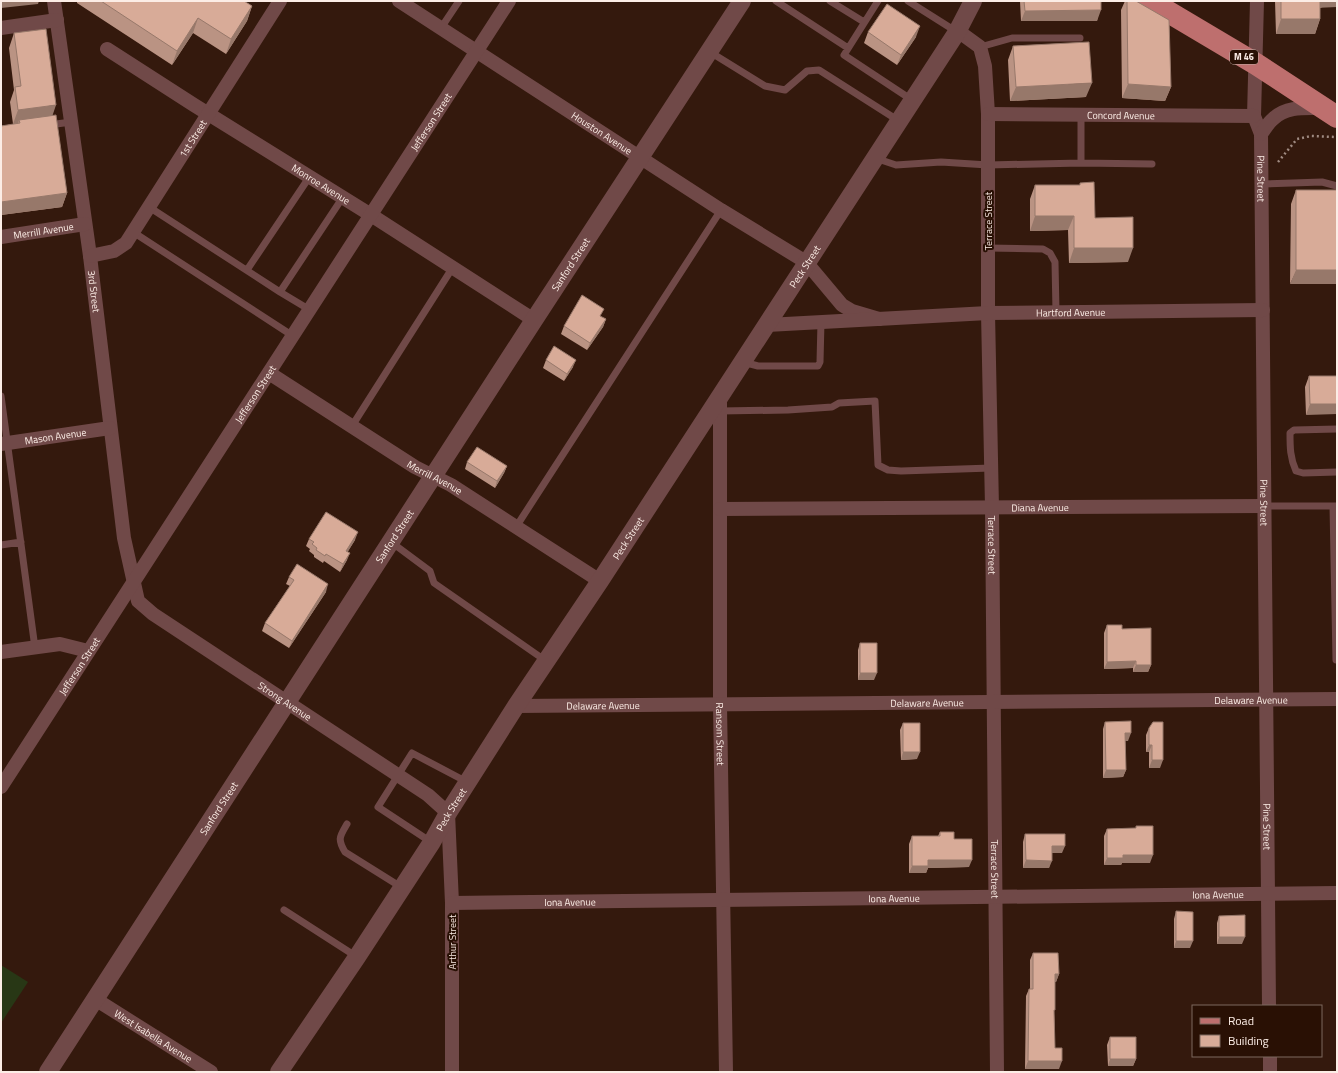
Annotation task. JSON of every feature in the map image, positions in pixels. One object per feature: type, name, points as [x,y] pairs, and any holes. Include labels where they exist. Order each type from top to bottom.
[{"type":"main road","name":"M 46","points":[[1150,1],[1256,64],[1333,121]]},
{"type":"street","name":"3rd Street","points":[[54,1],[90,256],[124,538],[132,582]]},
{"type":"street","name":"1st Street","points":[[90,256],[114,251],[126,243],[280,1]]},
{"type":"street","name":"Houston Avenue","points":[[399,1],[721,210],[806,262]]},
{"type":"street","name":"Jefferson Street","points":[[1,787],[132,582],[310,310],[509,1]]},
{"type":"street","name":"Sanford Street","points":[[48,1072],[742,1]]},
{"type":"street","name":"Peck Street","points":[[279,1072],[357,957],[401,887],[432,842],[467,782],[516,706],[720,404],[743,362],[806,262],[957,31],[973,1]]},
{"type":"street","name":"Pine Street","points":[[1257,1],[1254,116],[1261,134],[1263,506],[1269,1005]]},
{"type":"street","points":[[1,28],[57,20]]},
{"type":"street","points":[[957,31],[980,47]]},
{"type":"street","name":"Terrace Street","points":[[980,47],[985,66],[988,114],[988,313],[992,507],[997,1072]]},
{"type":"street","name":"Monroe Avenue","points":[[107,49],[310,176],[534,320]]},
{"type":"street","points":[[1261,134],[1274,118],[1286,111],[1297,108],[1333,121]]},
{"type":"street","name":"Concord Avenue","points":[[988,114],[1254,116]]},
{"type":"street","name":"Merrill Avenue","points":[[1,237],[85,224]]},
{"type":"street","name":"Hartford Avenue","points":[[806,262],[842,305],[852,311],[879,320]]},
{"type":"street","name":"Hartford Avenue","points":[[767,324],[879,320],[988,313],[1263,310]]},
{"type":"street","name":"Merrill Avenue","points":[[269,373],[415,467],[451,485],[600,581]]},
{"type":"street","name":"Ransom Street","points":[[720,404],[720,705],[726,1072]]},
{"type":"street","name":"Mason Avenue","points":[[4,444],[110,428]]},
{"type":"street","name":"Diana Avenue","points":[[720,509],[1263,506]]},
{"type":"street","name":"Strong Avenue","points":[[132,582],[138,601],[153,614],[428,795],[448,813]]},
{"type":"street","points":[[1,652],[60,644],[88,651]]},
{"type":"street","name":"Delaware Avenue","points":[[516,706],[1337,699]]},
{"type":"street","name":"Arthur Street","points":[[448,813],[452,903],[452,1072]]},
{"type":"street","name":"Iona Avenue","points":[[452,903],[1337,893]]},
{"type":"street","name":"West Isabella Avenue","points":[[95,999],[211,1072]]},
{"type":"street","points":[[1270,1057],[1270,1072]]},
{"type":"lane","points":[[441,28],[459,1]]},
{"type":"lane","points":[[776,1],[848,48]]},
{"type":"lane","points":[[830,1],[864,22]]},
{"type":"lane","points":[[878,1],[844,55],[912,101]]},
{"type":"lane","points":[[908,1],[957,31]]},
{"type":"lane","points":[[980,47],[1012,38],[1080,38]]},
{"type":"lane","points":[[709,52],[764,86],[785,90],[807,71],[819,70],[899,121]]},
{"type":"lane","points":[[1081,114],[1081,163]]},
{"type":"lane","points":[[40,126],[71,122]]},
{"type":"lane","points":[[874,158],[896,165],[941,162],[988,165],[1081,163],[1152,164]]},
{"type":"lane","points":[[248,270],[310,176]]},
{"type":"lane","points":[[1261,184],[1322,182],[1337,186]]},
{"type":"lane","points":[[280,292],[343,197]]},
{"type":"lane","points":[[149,207],[310,310]]},
{"type":"lane","points":[[516,527],[721,210]]},
{"type":"lane","points":[[133,232],[293,336]]},
{"type":"lane","points":[[988,248],[1043,249],[1050,253],[1055,262],[1056,312]]},
{"type":"lane","points":[[352,426],[453,268]]},
{"type":"lane","points":[[743,362],[758,366],[818,366],[820,362],[821,322]]},
{"type":"lane","points":[[1,396],[4,444],[21,542],[35,648]]},
{"type":"lane","points":[[720,404],[803,409],[832,407],[839,403],[875,401],[878,465],[888,470],[901,471],[991,468]]},
{"type":"lane","points":[[1337,429],[1294,430],[1290,433],[1290,441],[1291,460],[1296,471],[1337,472]]},
{"type":"lane","points":[[1263,506],[1335,506],[1337,660]]},
{"type":"lane","points":[[1,545],[21,542]]},
{"type":"lane","points":[[391,542],[430,570],[434,583],[546,661]]},
{"type":"lane","points":[[432,842],[378,806],[412,753],[467,782]]},
{"type":"lane","points":[[347,824],[340,838],[340,844],[345,852],[401,887]]},
{"type":"lane","points":[[284,910],[357,957]]},
{"type":"path","points":[[1278,162],[1297,139],[1311,136],[1333,121]]},
{"type":"green space","points":[[1,965],[28,982],[1,1023]]},
{"type":"building","points":[[101,1],[244,1],[252,6],[231,39],[198,18],[177,51]]},
{"type":"building","points":[[1024,1],[1101,1],[1101,10],[1025,11]]},
{"type":"building","points":[[1127,1],[1136,1],[1169,20],[1171,87],[1128,84]]},
{"type":"building","points":[[1281,1],[1320,1],[1320,19],[1281,19]]},
{"type":"building","points":[[887,4],[920,26],[901,55],[868,32]]},
{"type":"building","points":[[46,29],[56,105],[18,110],[15,87],[21,86],[14,33]]},
{"type":"building","points":[[1089,42],[1092,83],[1016,87],[1013,46]]},
{"type":"building","points":[[56,115],[67,193],[1,202],[1,126],[20,123],[19,120]]},
{"type":"building","points":[[1094,182],[1095,218],[1133,217],[1133,248],[1074,248],[1074,216],[1035,216],[1035,185],[1080,185],[1080,183]]},
{"type":"building","points":[[1296,190],[1337,190],[1337,270],[1296,270]]},
{"type":"building","points":[[582,295],[604,309],[600,316],[606,319],[590,343],[564,326]]},
{"type":"building","points":[[554,346],[576,360],[567,374],[546,360]]},
{"type":"building","points":[[1309,376],[1337,376],[1337,404],[1310,404]]},
{"type":"building","points":[[477,447],[507,466],[497,481],[467,462]]},
{"type":"building","points":[[326,512],[358,532],[346,551],[350,553],[343,564],[316,550],[317,548],[312,544],[314,542],[309,539]]},
{"type":"building","points":[[297,564],[328,584],[292,641],[265,623],[294,580],[289,577]]},
{"type":"building","points":[[1107,625],[1122,625],[1122,629],[1151,628],[1151,665],[1136,665],[1136,661],[1107,662]]},
{"type":"building","points":[[860,643],[877,643],[877,673],[860,673]]},
{"type":"building","points":[[1131,721],[1131,733],[1125,733],[1126,770],[1106,770],[1105,722]]},
{"type":"building","points":[[1153,722],[1163,722],[1163,760],[1152,760],[1152,745],[1149,745],[1149,728]]},
{"type":"building","points":[[903,723],[920,723],[920,752],[903,752]]},
{"type":"building","points":[[1136,826],[1153,826],[1153,855],[1123,855],[1123,858],[1107,858],[1107,829],[1136,828]]},
{"type":"building","points":[[940,832],[954,832],[954,839],[972,839],[972,860],[928,860],[928,866],[912,866],[912,836],[940,836]]},
{"type":"building","points":[[1025,834],[1065,834],[1065,846],[1052,846],[1052,861],[1026,860]]},
{"type":"building","points":[[1176,911],[1193,912],[1193,941],[1176,941]]},
{"type":"building","points":[[1245,915],[1245,937],[1219,937],[1219,916]]},
{"type":"building","points":[[1033,953],[1058,953],[1059,974],[1055,974],[1055,1048],[1062,1048],[1062,1061],[1028,1061],[1029,989],[1033,989]]},
{"type":"building","points":[[1110,1037],[1136,1037],[1136,1059],[1110,1059]]}]
